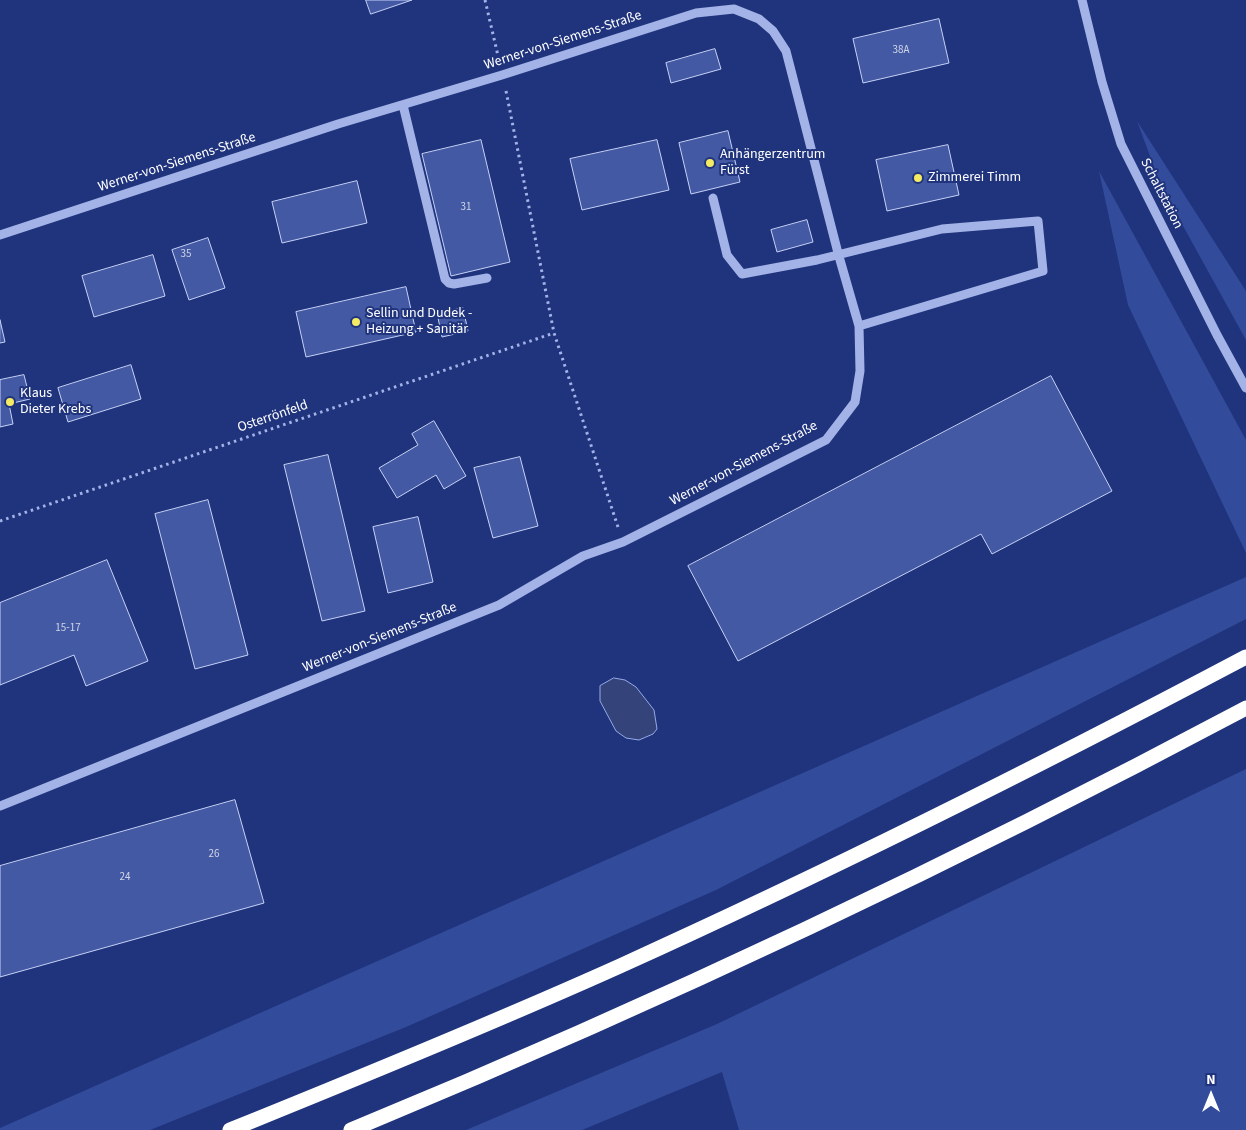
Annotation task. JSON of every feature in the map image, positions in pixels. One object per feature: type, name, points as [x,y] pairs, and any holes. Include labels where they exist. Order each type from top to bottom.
[{"type":"highway","points":[[230,1130],[410,1057],[564,990],[828,869],[1047,762],[1246,657]]},
{"type":"highway","points":[[351,1130],[635,1008],[831,917],[1134,767],[1246,708]]},
{"type":"street","name":"Schaltstation","points":[[1082,0],[1102,82],[1121,144],[1217,336],[1246,388]]},
{"type":"street","name":"Werner-von-Siemens-Straße","points":[[0,235],[338,124],[502,75],[696,13],[734,10],[759,19],[773,31],[786,51],[838,254],[860,326],[860,372],[855,402],[826,440],[623,542],[583,556],[499,605],[0,806]]},
{"type":"street","points":[[402,105],[445,279],[449,283],[454,284],[487,278]]},
{"type":"street","points":[[713,198],[727,255],[742,274],[817,260],[942,229],[1038,221],[1043,272],[860,326]]},
{"type":"path","points":[[485,0],[554,333],[623,542]]},
{"type":"path","name":"Osterrönfeld","points":[[0,521],[554,333]]},
{"type":"shaded area","points":[[1137,121],[1246,291],[1246,340],[1161,186]]},
{"type":"shaded area","points":[[1099,171],[1246,440],[1246,553],[1128,305]]},
{"type":"shaded area","points":[[1246,577],[1246,619],[716,890],[406,1027],[150,1130],[0,1130],[0,1128]]},
{"type":"shaded area","points":[[614,678],[625,680],[636,687],[654,710],[657,729],[653,734],[639,740],[626,738],[616,731],[600,701],[600,686]]},
{"type":"shaded area","points":[[1246,769],[1246,1130],[739,1130],[722,1072],[582,1130],[466,1130],[717,1024]]},
{"type":"building","points":[[366,0],[412,0],[371,14]]},
{"type":"building","points":[[939,19],[949,63],[863,83],[853,39]]},
{"type":"building","points":[[715,49],[721,69],[671,83],[666,63]]},
{"type":"building","name":"Anhängerzentrum Fürst","points":[[728,131],[740,182],[691,194],[679,143]]},
{"type":"building","points":[[481,140],[510,262],[451,276],[422,154]]},
{"type":"building","points":[[657,140],[669,190],[582,210],[570,159]]},
{"type":"building","name":"Zimmerei Timm","points":[[948,145],[959,195],[887,211],[876,160]]},
{"type":"building","points":[[357,181],[367,223],[282,243],[272,202]]},
{"type":"building","points":[[807,220],[813,242],[777,252],[771,230]]},
{"type":"building","points":[[208,238],[225,288],[189,300],[172,250]]},
{"type":"building","points":[[153,255],[165,296],[94,317],[82,276]]},
{"type":"building","name":"Sellin und Dudek - Heizung + Sanitär","points":[[406,287],[416,332],[306,357],[296,312]]},
{"type":"building","points":[[463,308],[468,331],[442,337],[437,313]]},
{"type":"building","points":[[0,320],[5,342],[0,343]]},
{"type":"building","points":[[131,365],[141,399],[68,422],[58,388]]},
{"type":"building","name":"Klaus Dieter Krebs","points":[[24,375],[30,399],[9,404],[13,424],[0,427],[0,380]]},
{"type":"building","points":[[1051,376],[1112,491],[992,554],[981,534],[738,661],[688,566]]},
{"type":"building","points":[[434,421],[466,476],[444,489],[436,475],[397,498],[379,468],[418,445],[412,434]]},
{"type":"building","points":[[328,455],[365,611],[322,621],[284,465]]},
{"type":"building","points":[[520,457],[538,526],[493,538],[474,468]]},
{"type":"building","points":[[208,500],[248,655],[195,669],[155,514]]},
{"type":"building","points":[[418,517],[433,582],[388,593],[373,527]]},
{"type":"building","points":[[107,560],[148,661],[86,686],[74,655],[0,685],[0,603]]},
{"type":"building","points":[[235,800],[264,903],[0,977],[0,866]]},
{"type":"place","name":"Anhängerzentrum Fürst","points":[[710,163]]},
{"type":"place","name":"Zimmerei Timm","points":[[918,178]]},
{"type":"place","name":"Sellin und Dudek - Heizung + Sanitär","points":[[356,322]]},
{"type":"place","name":"Klaus Dieter Krebs","points":[[10,402]]}]
